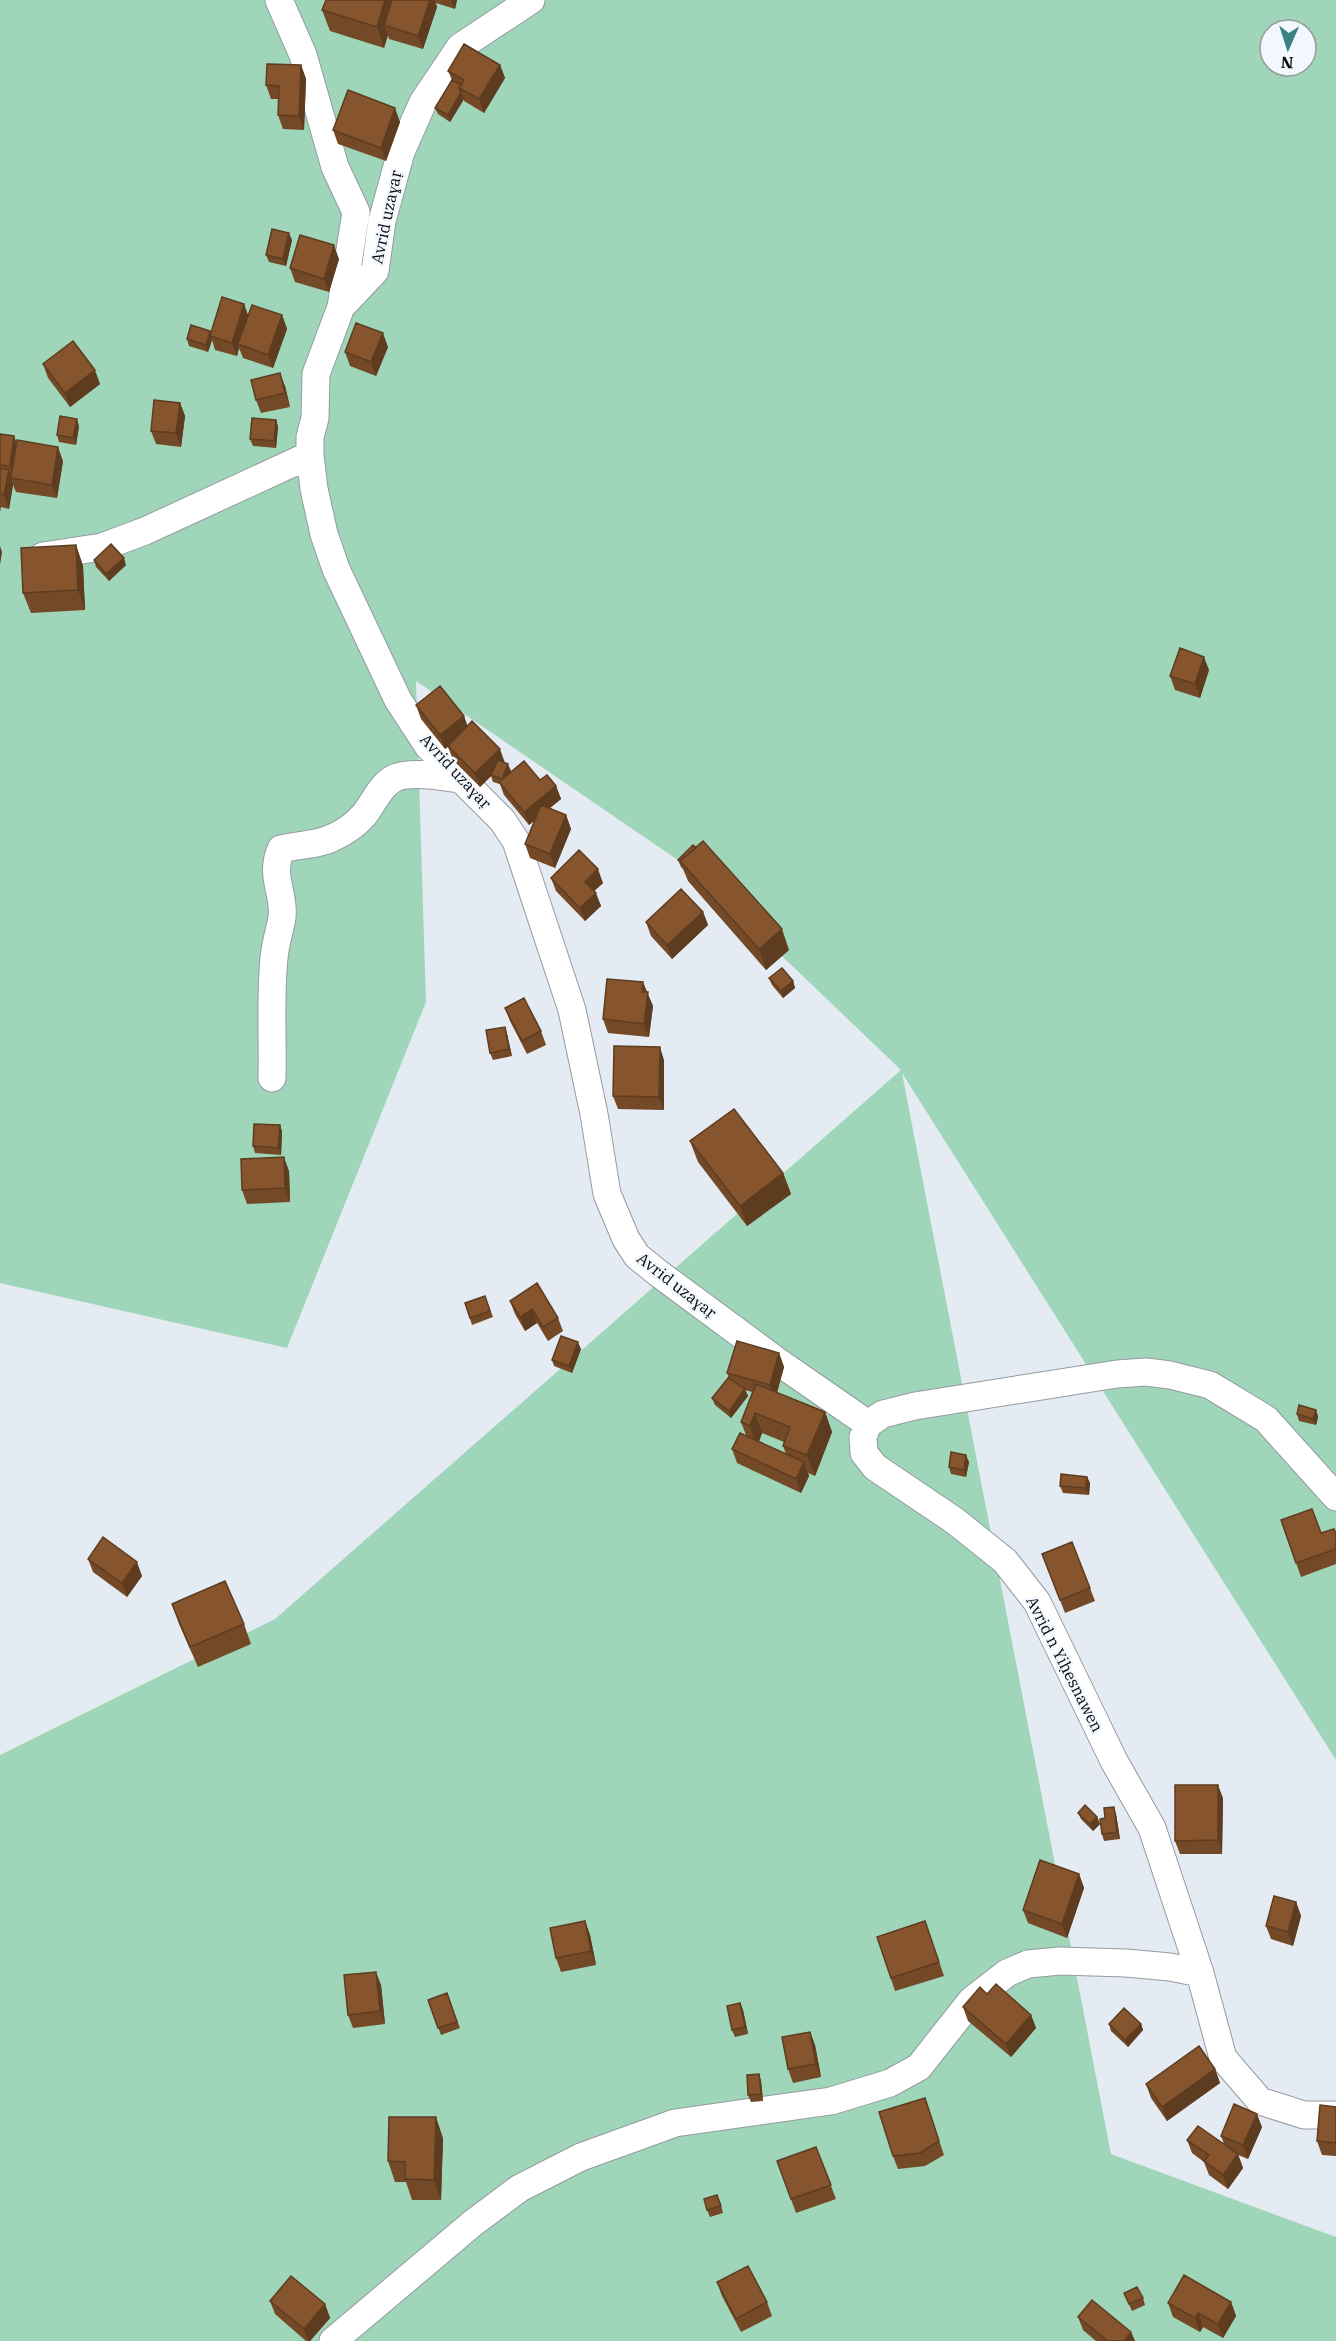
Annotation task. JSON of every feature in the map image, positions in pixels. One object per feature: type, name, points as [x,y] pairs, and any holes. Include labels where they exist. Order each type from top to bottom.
[{"type":"street","points":[[279,0],[303,55],[335,167],[356,212],[341,307]]},
{"type":"street","name":"Avrid uzaɣaṛ","points":[[531,0],[460,46],[423,102],[401,152],[382,221],[375,271],[341,307],[316,374],[315,418],[310,437],[309,455],[324,534],[336,569],[398,700],[428,746],[502,820],[516,841],[572,1010],[594,1114],[607,1194],[626,1239],[637,1256],[658,1273],[777,1361],[868,1424]]},
{"type":"street","points":[[25,557],[52,556],[102,547],[190,511],[309,455]]},
{"type":"street","points":[[273,1078],[273,960],[282,916],[276,882],[277,859],[281,849],[316,845],[335,837],[363,815],[390,780],[397,777],[433,776],[461,779]]},
{"type":"street","points":[[868,1424],[883,1414],[915,1406],[1117,1374],[1146,1372],[1170,1375],[1210,1385],[1266,1419],[1336,1497]]},
{"type":"street","name":"Avrid n Yiḥesnawen","points":[[868,1424],[863,1437],[864,1453],[875,1467],[956,1521],[997,1554],[1037,1602],[1114,1761],[1152,1828],[1200,1973],[1223,2058],[1260,2101],[1304,2115],[1336,2115]]},
{"type":"street","points":[[333,2341],[472,2223],[520,2188],[581,2157],[675,2123],[831,2101],[890,2083],[919,2067],[971,2001],[1007,1973],[1028,1964],[1060,1961],[1148,1965],[1200,1973]]},
{"type":"green space","points":[[0,0],[1336,0],[1336,1760],[902,1073],[1111,2154],[1336,2237],[1336,2341],[0,2341],[0,1755],[275,1619],[901,1070],[691,869],[416,681],[426,1002],[287,1348],[0,1283]]},
{"type":"building","points":[[326,0],[385,0],[377,27],[322,10]]},
{"type":"building","points":[[392,0],[430,0],[418,36],[384,25]]},
{"type":"building","points":[[464,44],[500,65],[479,99],[459,88],[464,80],[448,71]]},
{"type":"building","points":[[267,64],[301,65],[299,116],[278,115],[279,86],[266,85]]},
{"type":"building","points":[[452,80],[461,85],[459,88],[461,92],[448,115],[435,108]]},
{"type":"building","points":[[348,90],[395,108],[381,148],[333,130]]},
{"type":"building","points":[[272,229],[289,233],[283,259],[266,255]]},
{"type":"building","points":[[300,235],[334,245],[324,279],[290,268]]},
{"type":"building","points":[[222,297],[244,304],[232,343],[210,336]]},
{"type":"building","points":[[252,305],[282,315],[268,355],[238,344]]},
{"type":"building","points":[[356,323],[383,333],[371,362],[345,352]]},
{"type":"building","points":[[191,325],[210,331],[206,345],[187,339]]},
{"type":"building","points":[[73,341],[95,370],[65,393],[43,364]]},
{"type":"building","points":[[280,373],[285,393],[256,400],[251,380]]},
{"type":"building","points":[[154,400],[180,403],[176,433],[151,431]]},
{"type":"building","points":[[60,416],[77,419],[73,438],[57,435]]},
{"type":"building","points":[[252,418],[276,420],[274,441],[250,439]]},
{"type":"building","points":[[0,434],[14,436],[10,466],[0,465]]},
{"type":"building","points":[[17,440],[58,447],[52,485],[11,478]]},
{"type":"building","points":[[0,468],[9,470],[4,495],[0,494]]},
{"type":"building","points":[[111,544],[124,558],[106,574],[94,560]]},
{"type":"building","points":[[76,545],[78,590],[23,593],[21,548]]},
{"type":"building","points":[[1180,648],[1204,657],[1195,684],[1170,676]]},
{"type":"building","points":[[440,686],[464,716],[440,735],[416,705]]},
{"type":"building","points":[[472,721],[500,749],[475,773],[448,746]]},
{"type":"building","points":[[498,760],[508,764],[502,779],[491,775]]},
{"type":"building","points":[[524,761],[540,780],[547,775],[556,786],[524,812],[499,782]]},
{"type":"building","points":[[541,805],[566,815],[550,854],[525,844]]},
{"type":"building","points":[[703,841],[782,929],[759,949],[680,861]]},
{"type":"building","points":[[693,845],[696,848],[681,862],[678,860]]},
{"type":"building","points":[[579,850],[598,869],[585,882],[596,893],[580,908],[551,878]]},
{"type":"building","points":[[681,889],[703,912],[667,945],[646,922]]},
{"type":"building","points":[[782,968],[793,981],[781,991],[769,978]]},
{"type":"building","points":[[607,979],[643,982],[642,992],[648,992],[644,1024],[603,1019]]},
{"type":"building","points":[[524,998],[541,1031],[522,1041],[505,1008]]},
{"type":"building","points":[[505,1027],[509,1049],[490,1053],[486,1030]]},
{"type":"building","points":[[614,1046],[660,1047],[659,1097],[613,1096]]},
{"type":"building","points":[[734,1109],[783,1173],[740,1206],[690,1141]]},
{"type":"building","points":[[254,1124],[280,1125],[278,1148],[253,1146]]},
{"type":"building","points":[[284,1157],[285,1188],[242,1190],[241,1159]]},
{"type":"building","points":[[537,1283],[558,1318],[543,1327],[532,1309],[520,1317],[510,1301]]},
{"type":"building","points":[[485,1296],[490,1311],[470,1318],[465,1303]]},
{"type":"building","points":[[561,1336],[578,1342],[569,1366],[552,1360]]},
{"type":"building","points":[[737,1341],[779,1353],[770,1385],[727,1373]]},
{"type":"building","points":[[729,1377],[745,1389],[729,1411],[712,1398]]},
{"type":"building","points":[[756,1384],[825,1412],[807,1455],[783,1446],[790,1427],[755,1413],[750,1426],[741,1422]]},
{"type":"building","points":[[1299,1405],[1316,1410],[1313,1419],[1297,1414]]},
{"type":"building","points":[[740,1433],[804,1462],[796,1479],[732,1449]]},
{"type":"building","points":[[951,1452],[966,1455],[964,1470],[949,1467]]},
{"type":"building","points":[[1061,1474],[1087,1477],[1086,1488],[1060,1486]]},
{"type":"building","points":[[1312,1509],[1321,1533],[1334,1529],[1336,1549],[1296,1563],[1281,1520]]},
{"type":"building","points":[[103,1537],[137,1562],[122,1583],[88,1559]]},
{"type":"building","points":[[1072,1542],[1090,1588],[1060,1600],[1042,1554]]},
{"type":"building","points":[[225,1581],[244,1624],[190,1647],[172,1604]]},
{"type":"building","points":[[1175,1785],[1218,1785],[1218,1840],[1175,1841]]},
{"type":"building","points":[[1085,1805],[1097,1817],[1090,1824],[1078,1813]]},
{"type":"building","points":[[1114,1807],[1117,1832],[1102,1834],[1100,1819],[1105,1818],[1104,1808]]},
{"type":"building","points":[[1040,1860],[1079,1874],[1062,1924],[1023,1910]]},
{"type":"building","points":[[1274,1896],[1296,1902],[1288,1932],[1266,1926]]},
{"type":"building","points":[[585,1921],[591,1951],[556,1958],[550,1928]]},
{"type":"building","points":[[925,1921],[939,1962],[891,1978],[877,1937]]},
{"type":"building","points":[[376,1972],[380,2011],[348,2015],[344,1975]]},
{"type":"building","points":[[996,1984],[1031,2015],[1006,2044],[963,2007],[980,1987],[987,1994]]},
{"type":"building","points":[[447,1993],[457,2022],[438,2028],[428,2000]]},
{"type":"building","points":[[740,2003],[745,2027],[732,2030],[727,2006]]},
{"type":"building","points":[[1124,2008],[1141,2024],[1125,2040],[1109,2024]]},
{"type":"building","points":[[810,2032],[816,2064],[788,2069],[782,2037]]},
{"type":"building","points":[[1199,2046],[1215,2069],[1162,2107],[1146,2084]]},
{"type":"building","points":[[759,2074],[761,2094],[748,2095],[747,2075]]},
{"type":"building","points":[[925,2098],[939,2141],[920,2153],[893,2156],[879,2112]]},
{"type":"building","points":[[1234,2104],[1257,2114],[1243,2145],[1221,2136]]},
{"type":"building","points":[[1320,2105],[1336,2107],[1336,2143],[1317,2141]]},
{"type":"building","points":[[389,2117],[436,2117],[434,2180],[405,2179],[405,2162],[388,2161]]},
{"type":"building","points":[[1198,2126],[1238,2154],[1223,2175],[1204,2161],[1209,2155],[1187,2140]]},
{"type":"building","points":[[816,2147],[831,2185],[791,2199],[777,2161]]},
{"type":"building","points":[[717,2195],[721,2206],[707,2210],[704,2199]]},
{"type":"building","points":[[748,2266],[767,2302],[736,2319],[717,2282]]},
{"type":"building","points":[[1184,2275],[1231,2302],[1218,2324],[1198,2313],[1195,2318],[1168,2303]]},
{"type":"building","points":[[291,2276],[325,2304],[304,2329],[270,2301]]},
{"type":"building","points":[[1137,2287],[1143,2298],[1129,2304],[1124,2293]]},
{"type":"building","points":[[1092,2300],[1131,2332],[1124,2341],[1108,2341],[1078,2317]]}]
